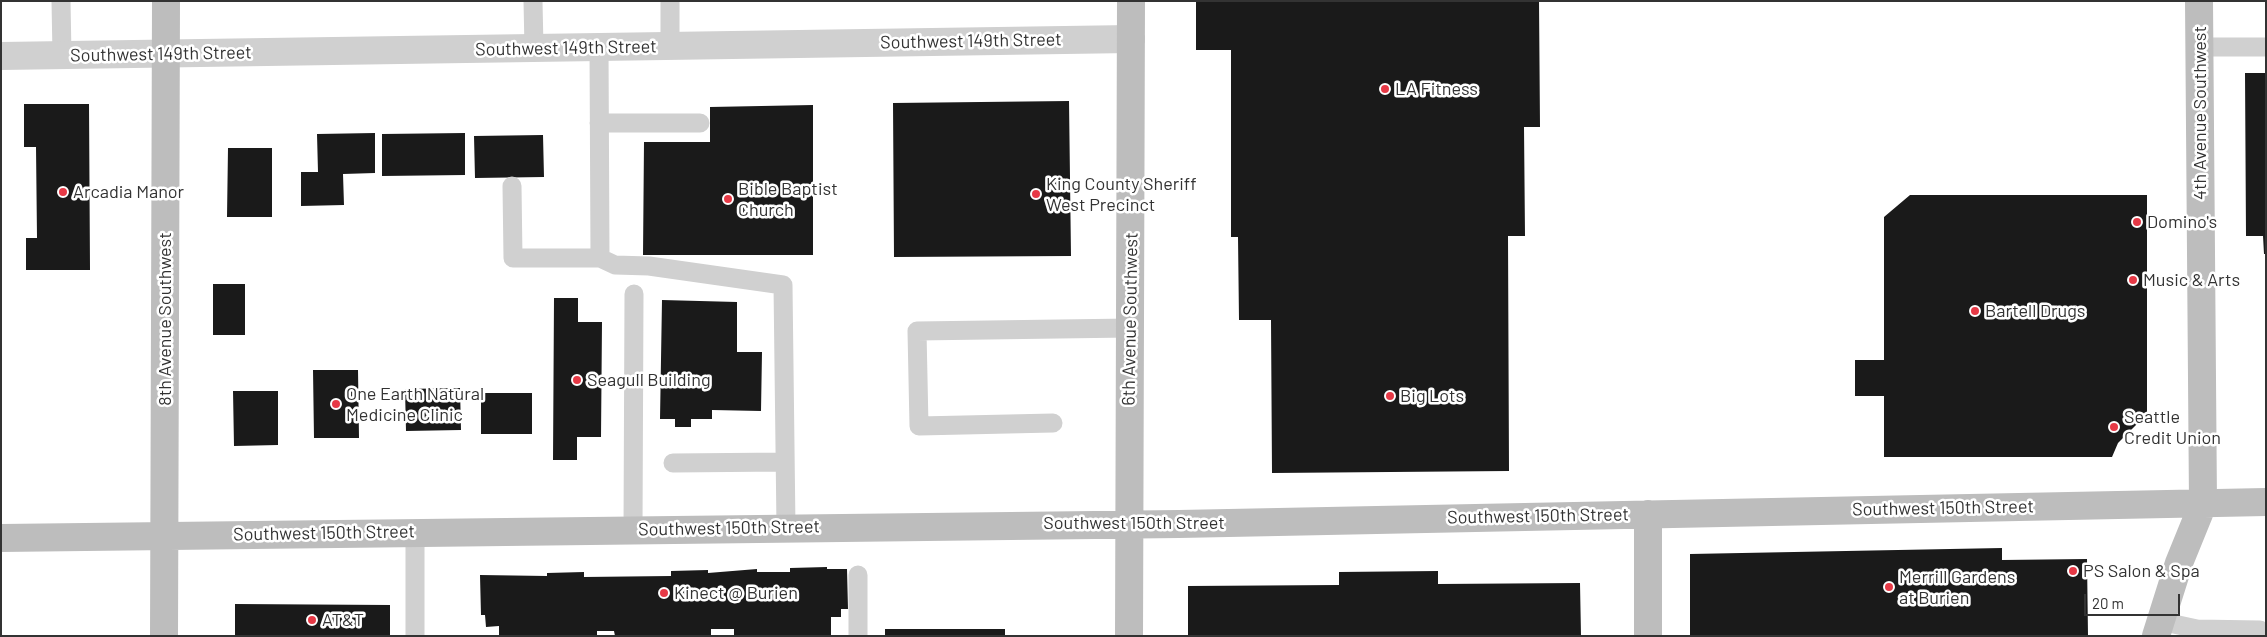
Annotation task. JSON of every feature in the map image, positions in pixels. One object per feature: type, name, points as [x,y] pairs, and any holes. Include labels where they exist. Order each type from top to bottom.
[{"type":"street","name":"8th Avenue Southwest","points":[[164,636],[166,1]]},
{"type":"street","name":"6th Avenue Southwest","points":[[1129,636],[1131,1]]},
{"type":"street","name":"4th Avenue Southwest","points":[[2158,628],[2179,563],[2203,504],[2199,1]]},
{"type":"street","name":"Southwest 149th Street","points":[[1,56],[1131,39]]},
{"type":"street","name":"Southwest 150th Street","points":[[1,538],[164,534],[1128,524],[2266,502]]},
{"type":"street","points":[[1648,514],[1648,636]]},
{"type":"lane","points":[[61,1],[62,55]]},
{"type":"lane","points":[[533,1],[534,48]]},
{"type":"lane","points":[[670,1],[670,46]]},
{"type":"lane","points":[[599,47],[600,258]]},
{"type":"lane","points":[[2200,47],[2266,47]]},
{"type":"lane","points":[[599,123],[700,122]]},
{"type":"lane","points":[[512,186],[513,258],[600,258],[615,265],[648,266],[783,285],[786,528]]},
{"type":"lane","points":[[633,529],[634,294]]},
{"type":"lane","points":[[1053,423],[919,426],[917,332],[1130,328]]},
{"type":"lane","points":[[673,463],[785,462]]},
{"type":"lane","points":[[415,532],[415,636]]},
{"type":"lane","points":[[858,575],[858,636]]},
{"type":"lane","points":[[2158,628],[2260,630]]},
{"type":"building","points":[[1196,1],[1539,1],[1540,127],[1524,127],[1525,236],[1508,236],[1509,471],[1272,473],[1271,320],[1239,320],[1238,237],[1231,237],[1231,50],[1196,50]]},
{"type":"building","points":[[2245,73],[2266,73],[2266,254],[2264,254],[2263,236],[2246,236]]},
{"type":"building","points":[[1069,101],[1071,256],[894,257],[893,103]]},
{"type":"building","name":"Arcadia Manor","points":[[24,104],[89,104],[90,270],[26,270],[26,238],[37,238],[36,147],[24,147]]},
{"type":"building","name":"Bible Baptist Church","points":[[813,105],[813,255],[643,255],[644,142],[710,142],[710,107]]},
{"type":"building","points":[[375,133],[375,173],[343,174],[344,205],[301,206],[301,172],[318,172],[317,134]]},
{"type":"building","points":[[465,133],[465,175],[382,176],[382,134]]},
{"type":"building","points":[[543,135],[544,177],[475,178],[474,136]]},
{"type":"building","points":[[228,148],[272,148],[272,217],[227,217]]},
{"type":"building","points":[[1910,195],[2147,195],[2147,422],[2137,424],[2118,443],[2112,457],[1884,457],[1884,396],[1855,396],[1855,360],[1884,360],[1884,217]]},
{"type":"building","points":[[213,284],[245,284],[245,335],[213,335]]},
{"type":"building","name":"Seagull Building","points":[[554,298],[578,298],[578,322],[602,322],[601,437],[577,437],[577,460],[553,460]]},
{"type":"building","points":[[662,300],[737,302],[737,352],[762,352],[761,411],[712,410],[712,419],[691,419],[691,427],[675,427],[675,419],[660,419]]},
{"type":"building","name":"One Earth Natural Medicine Clinic","points":[[313,370],[358,370],[359,438],[314,438]]},
{"type":"building","points":[[460,388],[461,430],[406,431],[405,389]]},
{"type":"building","points":[[233,391],[278,391],[278,445],[234,446]]},
{"type":"building","points":[[481,393],[532,393],[532,434],[481,434]]},
{"type":"building","name":"Merrill Gardens at Burien","points":[[2002,548],[2002,560],[2087,559],[2088,636],[1690,636],[1690,554]]},
{"type":"building","name":"Kinect @ Burien","points":[[827,567],[827,569],[847,569],[848,609],[841,609],[841,617],[831,617],[831,636],[734,636],[734,629],[711,629],[711,636],[615,636],[614,631],[597,631],[597,636],[499,636],[499,626],[486,627],[485,615],[481,615],[480,575],[547,576],[547,573],[584,572],[584,577],[671,576],[671,571],[708,570],[708,573],[757,569],[757,572],[790,572],[790,568]]},
{"type":"building","points":[[1438,571],[1438,584],[1580,583],[1581,636],[1188,636],[1188,586],[1339,585],[1339,572]]},
{"type":"building","name":"AT&T","points":[[235,604],[390,605],[390,636],[235,636]]},
{"type":"building","points":[[885,629],[1005,629],[1005,636],[885,636]]},
{"type":"place","name":"LA Fitness","points":[[1385,89]]},
{"type":"place","name":"Arcadia Manor","points":[[63,192]]},
{"type":"place","name":"King County Sheriff West Precinct","points":[[1036,194]]},
{"type":"place","name":"Bible Baptist Church","points":[[728,199]]},
{"type":"place","name":"Domino's","points":[[2137,222]]},
{"type":"place","name":"Music & Arts","points":[[2133,280]]},
{"type":"place","name":"Bartell Drugs","points":[[1975,311]]},
{"type":"place","name":"Seagull Building","points":[[577,380]]},
{"type":"place","name":"Big Lots","points":[[1390,396]]},
{"type":"place","name":"One Earth Natural Medicine Clinic","points":[[336,404]]},
{"type":"place","name":"Seattle Credit Union","points":[[2114,427]]},
{"type":"place","name":"PS Salon & Spa","points":[[2073,571]]},
{"type":"place","name":"Merrill Gardens at Burien","points":[[1889,587]]},
{"type":"place","name":"Kinect @ Burien","points":[[664,593]]},
{"type":"place","name":"AT&T","points":[[312,620]]}]
